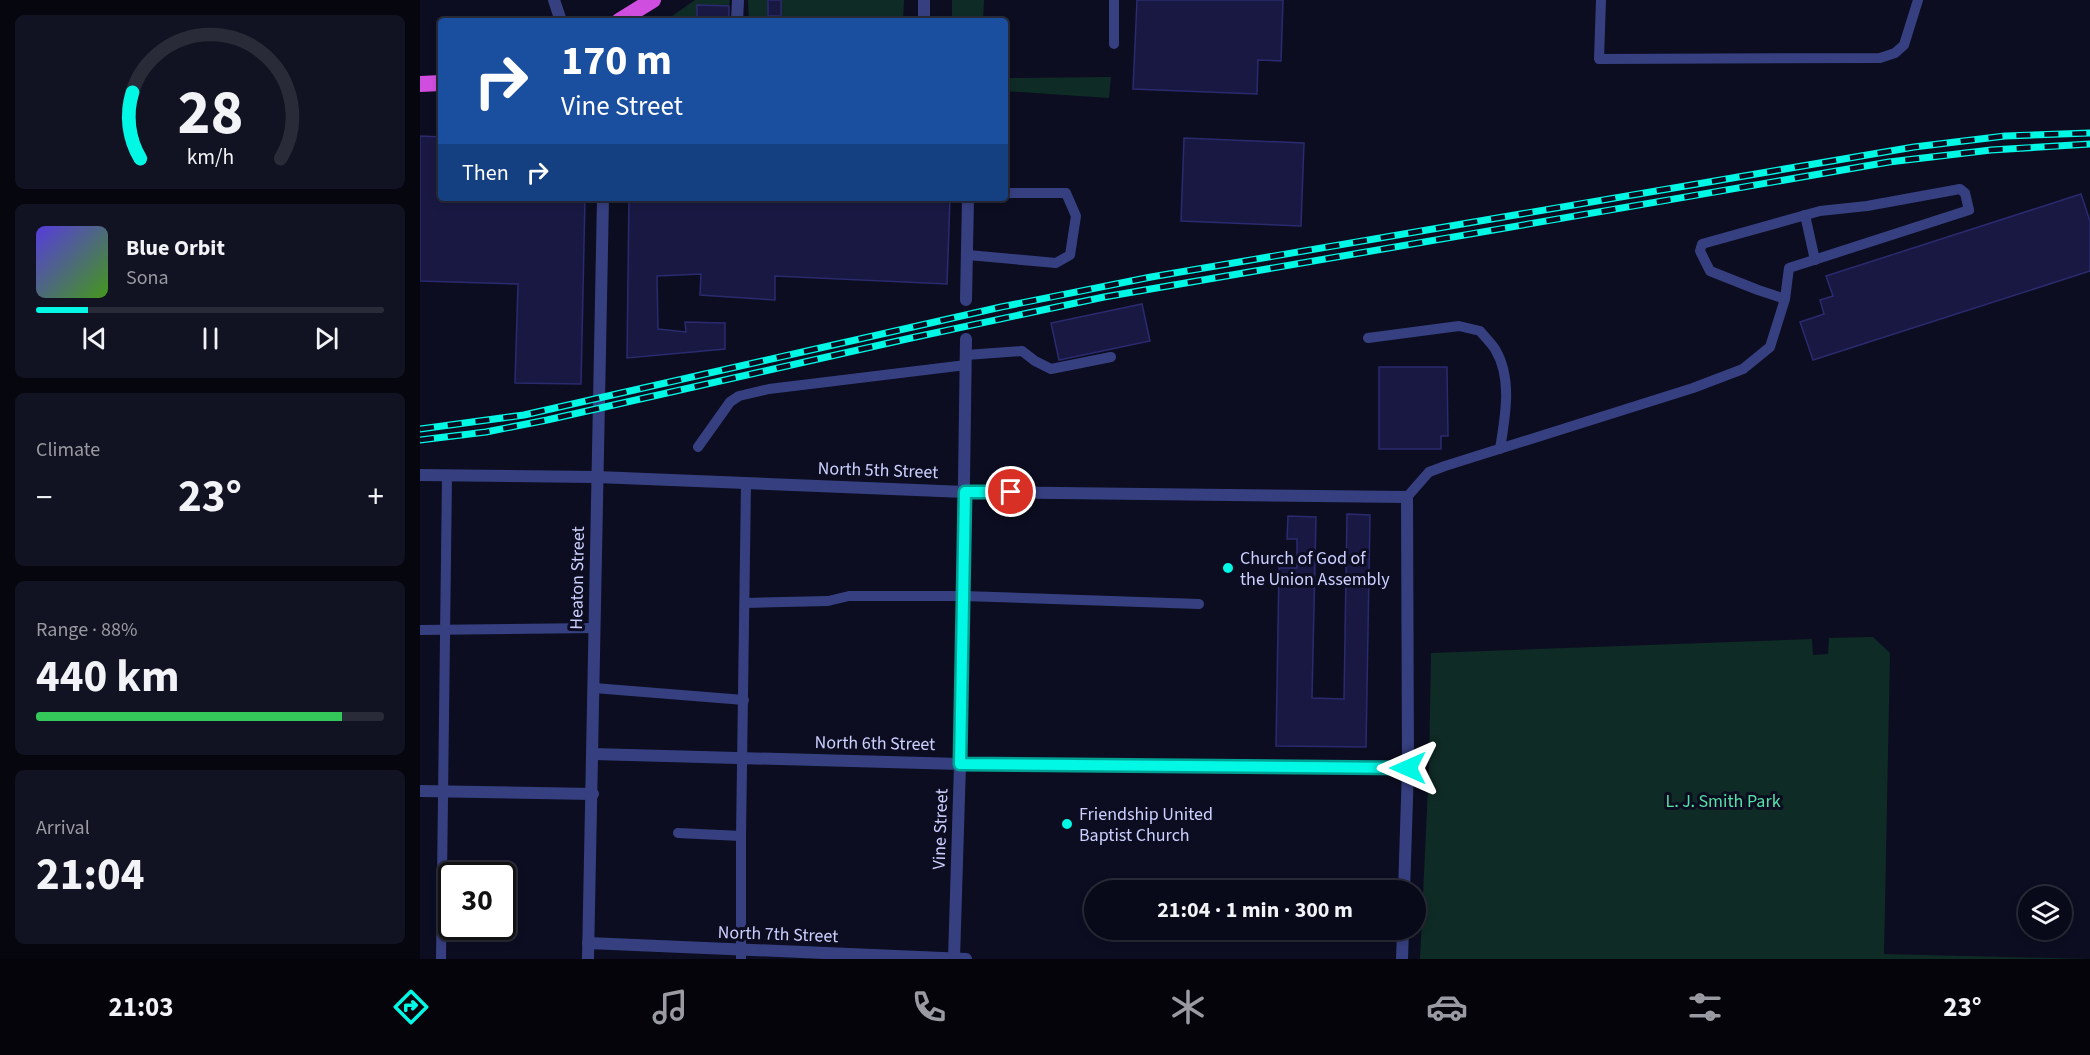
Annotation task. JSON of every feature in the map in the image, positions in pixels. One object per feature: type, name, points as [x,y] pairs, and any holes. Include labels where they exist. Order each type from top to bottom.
[{"type":"highway","points":[[624,18],[653,0]]},
{"type":"highway","points":[[420,84],[438,83]]},
{"type":"street","points":[[554,0],[560,18]]},
{"type":"street","points":[[737,18],[738,0]]},
{"type":"street","points":[[924,0],[924,18]]},
{"type":"street","name":"Heaton Street","points":[[588,959],[603,201]]},
{"type":"street","points":[[966,300],[968,201]]},
{"type":"street","name":"Vine Street","points":[[954,959],[960,764],[966,339]]},
{"type":"street","name":"North 5th Street","points":[[420,475],[597,477],[965,492],[1407,497]]},
{"type":"street","points":[[1404,880],[1408,768],[1407,497]]},
{"type":"street","name":"North 6th Street","points":[[593,754],[960,764],[1408,768]]},
{"type":"street","points":[[420,791],[593,794]]},
{"type":"street","points":[[1402,959],[1403,940]]},
{"type":"street","name":"North 7th Street","points":[[588,943],[741,955],[966,959]]},
{"type":"lane","points":[[1114,0],[1114,44]]},
{"type":"lane","points":[[1601,0],[1599,59],[1880,58],[1895,54],[1904,45],[1918,0]]},
{"type":"lane","points":[[1407,497],[1429,472],[1693,388],[1743,369],[1770,347],[1785,299],[1789,268],[1969,210],[1965,193],[1960,189],[1867,206],[1820,210],[1702,244],[1700,251],[1710,271],[1785,299]]},
{"type":"lane","points":[[968,255],[1056,263],[1070,255],[1076,216],[1066,193],[1008,193]]},
{"type":"lane","points":[[1805,215],[1815,260]]},
{"type":"lane","points":[[1368,338],[1458,326],[1480,330],[1496,350],[1506,380],[1506,410],[1500,448]]},
{"type":"lane","points":[[698,447],[730,402],[739,396],[769,389],[1022,351],[1035,361],[1052,369],[1111,357]]},
{"type":"lane","points":[[441,959],[447,476]]},
{"type":"lane","points":[[741,955],[746,483]]},
{"type":"lane","points":[[745,603],[828,601],[849,596],[963,596],[1199,604]]},
{"type":"lane","points":[[420,630],[595,628]]},
{"type":"lane","points":[[594,688],[744,700]]},
{"type":"lane","points":[[678,833],[741,836]]},
{"type":"green space","points":[[695,0],[730,0],[729,6],[697,5],[697,18],[669,18]]},
{"type":"green space","points":[[748,0],[904,0],[903,18],[749,18]]},
{"type":"green space","points":[[952,0],[984,0],[983,18],[952,18]]},
{"type":"green space","points":[[1111,77],[1109,98],[1008,91],[1008,78]]},
{"type":"green space","name":"L. J. Smith Park","points":[[1873,637],[1890,653],[1884,954],[2090,959],[1420,959],[1421,940],[1426,940],[1426,880],[1424,880],[1431,653],[1812,639],[1813,655],[1828,654],[1829,638]]},
{"type":"building","points":[[768,0],[781,0],[781,16],[768,16]]},
{"type":"building","points":[[1137,0],[1283,0],[1281,61],[1258,60],[1257,94],[1133,89]]},
{"type":"building","points":[[697,5],[729,6],[729,18],[697,18]]},
{"type":"building","points":[[420,136],[438,137],[438,201],[585,201],[581,384],[515,383],[518,284],[420,281]]},
{"type":"building","points":[[1184,138],[1304,143],[1301,226],[1181,221]]},
{"type":"building","points":[[2081,194],[2090,221],[2090,271],[1813,360],[1800,322],[1824,314],[1820,300],[1833,296],[1826,276]]},
{"type":"building","points":[[629,201],[950,201],[947,284],[775,276],[775,300],[700,295],[701,274],[657,276],[658,329],[686,332],[685,322],[725,323],[725,349],[627,358]]},
{"type":"building","points":[[1142,304],[1150,341],[1059,360],[1051,323]]},
{"type":"building","points":[[1379,367],[1447,367],[1448,436],[1441,436],[1441,449],[1379,449]]},
{"type":"building","points":[[1347,514],[1370,515],[1366,747],[1276,746],[1279,568],[1297,568],[1297,539],[1287,539],[1288,516],[1316,517],[1312,698],[1344,699]]},
{"type":"railway","points":[[420,429],[524,415],[1001,307],[1151,277],[1914,147],[2005,136],[2090,133]]},
{"type":"railway","points":[[420,440],[486,432],[547,420],[1104,297],[1889,162],[1991,150],[2090,144]]},
{"type":"place","name":"Church of God of the Union Assembly","points":[[1228,568]]},
{"type":"place","name":"Friendship United Baptist Church","points":[[1067,824]]},
{"type":"route","points":[[1011,492],[965,492],[960,764],[1408,768]]}]
